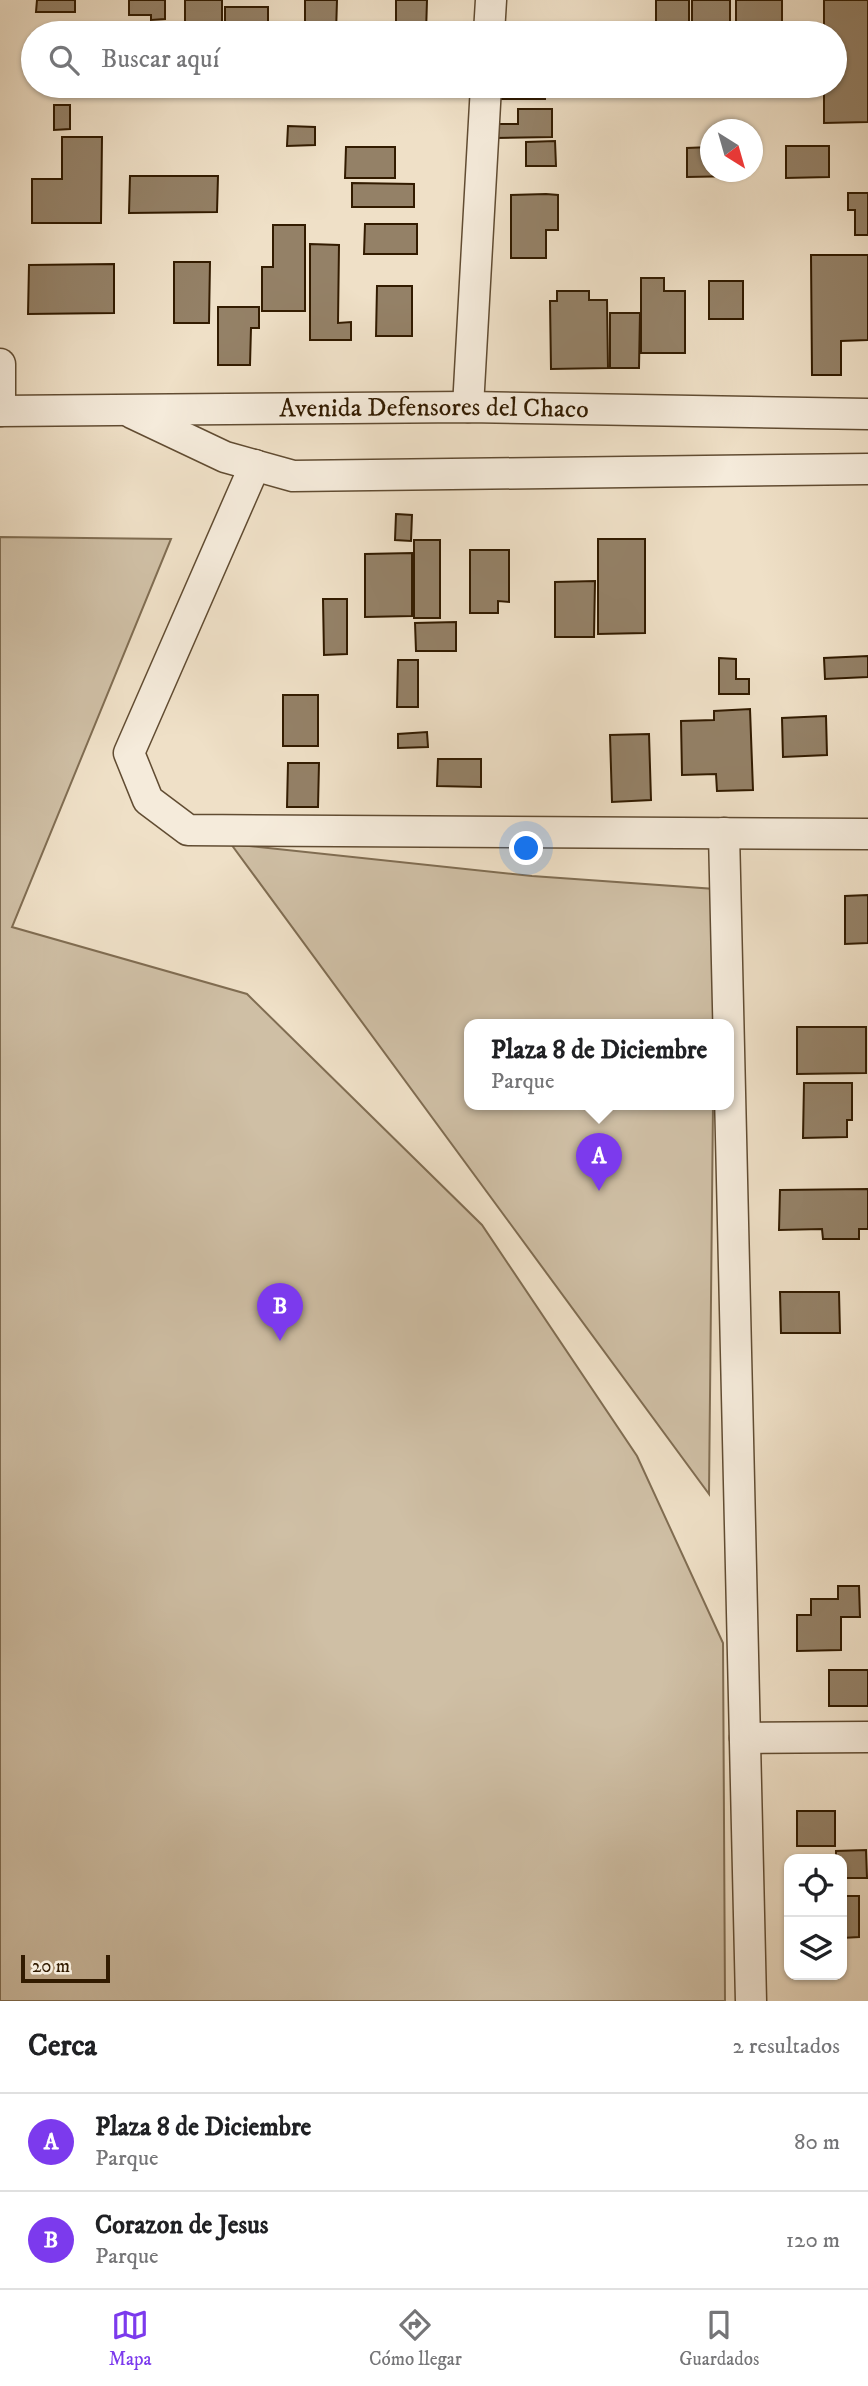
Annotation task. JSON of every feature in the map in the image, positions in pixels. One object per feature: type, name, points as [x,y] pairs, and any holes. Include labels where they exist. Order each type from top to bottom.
[{"type":"street","points":[[490,21],[491,0]]},
{"type":"street","points":[[468,407],[485,98]]},
{"type":"street","points":[[0,364],[0,411]]},
{"type":"street","name":"Avenida Defensores del Chaco","points":[[0,411],[468,407],[868,414]]},
{"type":"street","points":[[125,410],[225,457],[293,476],[868,469]]},
{"type":"street","points":[[255,465],[129,754],[148,800],[188,830],[868,834]]},
{"type":"street","points":[[724,833],[728,1019]]},
{"type":"street","points":[[730,1110],[751,2001]]},
{"type":"street","points":[[745,1738],[868,1737]]},
{"type":"shaded area","points":[[0,537],[171,539],[12,927],[247,994],[482,1225],[637,1456],[723,1643],[725,2001],[0,2001]]},
{"type":"shaded area","points":[[231,844],[532,876],[715,889],[713,1019],[464,1019],[464,1110],[713,1110],[709,1494]]},
{"type":"building","points":[[37,0],[75,0],[75,12],[36,12]]},
{"type":"building","points":[[129,0],[165,0],[165,19],[151,20],[151,15],[129,15]]},
{"type":"building","points":[[185,0],[222,0],[222,21],[185,21]]},
{"type":"building","points":[[305,0],[337,0],[336,21],[305,21]]},
{"type":"building","points":[[396,0],[427,0],[426,21],[396,21]]},
{"type":"building","points":[[656,0],[689,0],[689,21],[656,21]]},
{"type":"building","points":[[692,0],[730,0],[730,21],[692,21]]},
{"type":"building","points":[[736,0],[782,0],[782,21],[736,21]]},
{"type":"building","points":[[824,0],[868,0],[868,122],[824,123],[824,98],[847,98],[847,21],[824,21]]},
{"type":"building","points":[[225,7],[268,7],[268,21],[225,21]]},
{"type":"building","points":[[496,98],[545,98],[545,99]]},
{"type":"building","points":[[54,105],[70,105],[70,129],[54,130]]},
{"type":"building","points":[[518,109],[552,109],[552,137],[495,138],[495,124],[518,124]]},
{"type":"building","points":[[288,126],[315,127],[315,145],[287,146]]},
{"type":"building","points":[[62,137],[102,137],[101,223],[32,223],[32,179],[62,179]]},
{"type":"building","points":[[555,141],[556,166],[526,166],[526,142]]},
{"type":"building","points":[[786,146],[829,146],[829,177],[786,178]]},
{"type":"building","points":[[346,147],[395,147],[395,178],[345,178]]},
{"type":"building","points":[[700,147],[700,177],[687,177],[687,148]]},
{"type":"building","points":[[130,176],[218,176],[217,212],[129,213]]},
{"type":"building","points":[[352,183],[414,184],[414,207],[352,207]]},
{"type":"building","points":[[848,193],[868,193],[868,235],[855,235],[855,210],[848,210]]},
{"type":"building","points":[[511,195],[558,195],[558,230],[546,230],[546,258],[511,258]]},
{"type":"building","points":[[365,224],[417,224],[417,254],[364,254]]},
{"type":"building","points":[[273,225],[305,225],[305,311],[262,311],[262,267],[273,267]]},
{"type":"building","points":[[310,244],[339,245],[338,323],[351,322],[351,340],[310,340]]},
{"type":"building","points":[[811,255],[868,255],[868,340],[841,341],[841,375],[812,375]]},
{"type":"building","points":[[174,262],[210,262],[209,323],[174,323]]},
{"type":"building","points":[[114,264],[114,313],[28,314],[29,265]]},
{"type":"building","points":[[641,278],[664,278],[664,291],[685,291],[685,353],[641,353]]},
{"type":"building","points":[[709,281],[743,281],[743,319],[709,319]]},
{"type":"building","points":[[377,286],[412,286],[412,336],[376,336]]},
{"type":"building","points":[[557,291],[589,291],[589,300],[607,300],[608,368],[551,369],[550,301],[557,301]]},
{"type":"building","points":[[218,307],[259,307],[259,328],[251,328],[250,365],[218,365]]},
{"type":"building","points":[[610,313],[640,313],[639,368],[610,368]]},
{"type":"building","points":[[396,514],[412,515],[411,541],[395,540]]},
{"type":"building","points":[[598,539],[645,539],[645,633],[598,634]]},
{"type":"building","points":[[414,540],[440,540],[440,618],[414,618]]},
{"type":"building","points":[[470,550],[509,550],[509,602],[498,601],[498,613],[470,613]]},
{"type":"building","points":[[412,553],[412,616],[365,617],[365,554]]},
{"type":"building","points":[[595,581],[594,637],[555,637],[555,582]]},
{"type":"building","points":[[323,599],[347,599],[347,654],[324,655]]},
{"type":"building","points":[[456,622],[456,651],[416,651],[415,623]]},
{"type":"building","points":[[868,656],[868,677],[825,679],[824,658]]},
{"type":"building","points":[[719,658],[736,659],[736,679],[749,679],[749,694],[719,694]]},
{"type":"building","points":[[398,660],[418,660],[418,707],[397,707]]},
{"type":"building","points":[[283,695],[318,695],[318,746],[283,746]]},
{"type":"building","points":[[750,709],[753,790],[717,791],[716,774],[682,775],[681,721],[714,720],[714,711]]},
{"type":"building","points":[[826,716],[827,755],[783,757],[782,718]]},
{"type":"building","points":[[427,732],[428,747],[398,748],[398,734]]},
{"type":"building","points":[[649,734],[651,800],[612,802],[610,735]]},
{"type":"building","points":[[438,759],[481,759],[481,787],[437,786]]},
{"type":"building","points":[[288,763],[319,763],[318,807],[287,807]]},
{"type":"building","points":[[868,895],[868,943],[845,944],[845,896]]},
{"type":"building","points":[[797,1027],[866,1027],[866,1073],[797,1074]]},
{"type":"building","points":[[804,1083],[852,1083],[852,1120],[847,1120],[847,1137],[803,1138]]},
{"type":"building","points":[[868,1189],[868,1229],[859,1229],[859,1239],[823,1239],[822,1229],[779,1230],[780,1190]]},
{"type":"building","points":[[780,1292],[839,1292],[840,1333],[781,1333]]},
{"type":"building","points":[[838,1586],[859,1586],[860,1617],[841,1617],[841,1650],[797,1651],[797,1615],[811,1615],[811,1599],[838,1599]]},
{"type":"building","points":[[829,1670],[868,1670],[868,1706],[829,1706]]},
{"type":"building","points":[[797,1811],[835,1811],[835,1846],[797,1846]]},
{"type":"building","points":[[866,1850],[867,1878],[847,1878],[847,1854],[836,1854],[836,1851]]},
{"type":"building","points":[[847,1896],[859,1896],[859,1937],[847,1938]]},
{"type":"place","name":"Plaza 8 de Diciembre","points":[[599,1191]]},
{"type":"place","name":"Corazon de Jesus","points":[[280,1341]]}]
